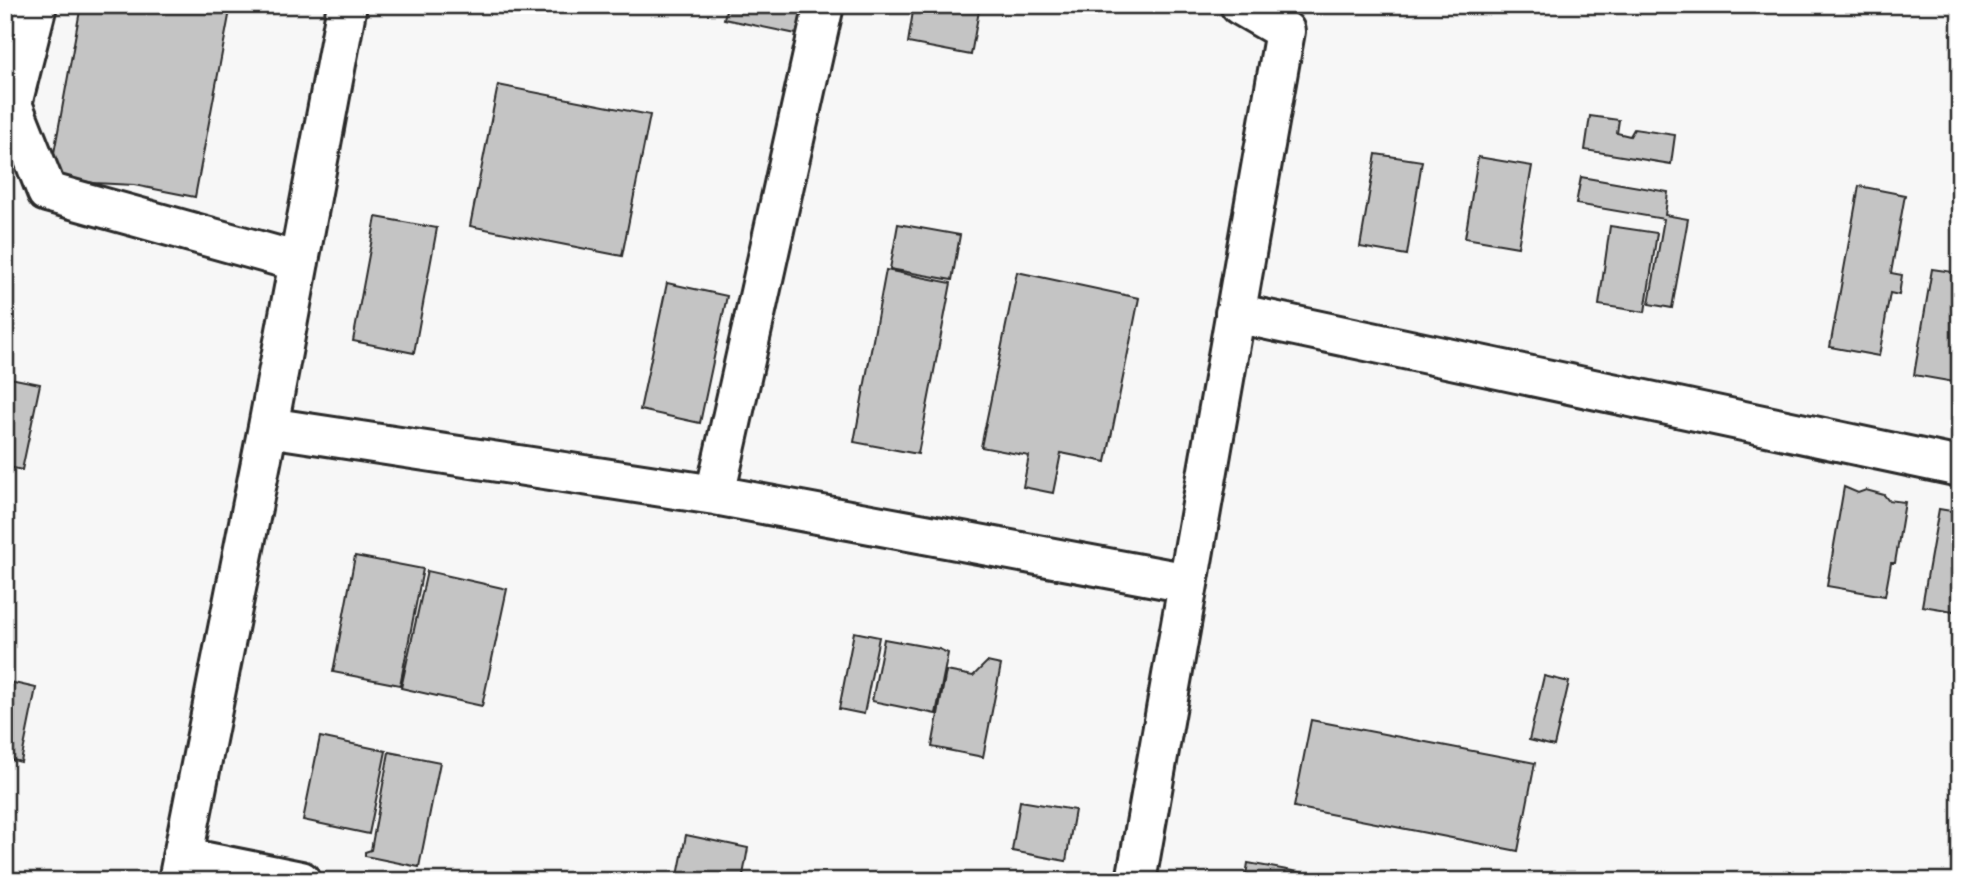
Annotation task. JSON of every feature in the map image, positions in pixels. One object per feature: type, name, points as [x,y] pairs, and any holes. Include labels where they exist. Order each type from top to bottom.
[{"type":"lane","points":[[37,5],[12,104],[47,192],[299,262]]},
{"type":"lane","points":[[301,881],[180,869],[268,427],[347,5]]},
{"type":"lane","points":[[715,495],[824,5]]},
{"type":"lane","points":[[1136,881],[1285,32],[1240,5]]},
{"type":"lane","points":[[1235,313],[1960,467]]},
{"type":"lane","points":[[268,427],[715,495],[1188,583]]},
{"type":"building","points":[[81,5],[231,5],[195,197],[134,185],[94,183],[50,175]]},
{"type":"building","points":[[727,5],[808,5],[801,35],[724,19]]},
{"type":"building","points":[[914,5],[980,5],[971,55],[908,43]]},
{"type":"building","points":[[498,85],[650,115],[622,256],[470,226]]},
{"type":"building","points":[[1590,116],[1619,120],[1617,133],[1630,136],[1634,129],[1675,135],[1671,164],[1585,150]]},
{"type":"building","points":[[1376,154],[1422,161],[1407,255],[1360,247]]},
{"type":"building","points":[[1478,157],[1532,166],[1518,247],[1465,238]]},
{"type":"building","points":[[1581,177],[1668,192],[1665,215],[1688,219],[1672,308],[1649,304],[1664,219],[1576,204]]},
{"type":"building","points":[[1859,186],[1905,195],[1891,273],[1902,275],[1899,295],[1890,293],[1879,356],[1830,347]]},
{"type":"building","points":[[376,217],[437,228],[414,353],[353,341]]},
{"type":"building","points":[[898,224],[960,235],[952,280],[890,269]]},
{"type":"building","points":[[1610,226],[1657,233],[1645,312],[1599,305]]},
{"type":"building","points":[[1932,269],[1960,273],[1960,383],[1914,375]]},
{"type":"building","points":[[886,270],[951,283],[918,454],[854,442]]},
{"type":"building","points":[[1017,272],[1139,298],[1106,462],[1061,453],[1053,493],[1023,487],[1029,456],[981,447]]},
{"type":"building","points":[[667,283],[727,296],[700,423],[640,410]]},
{"type":"building","points":[[5,377],[40,384],[22,470],[5,466]]},
{"type":"building","points":[[1844,487],[1858,493],[1866,490],[1884,495],[1888,500],[1905,502],[1895,563],[1891,563],[1885,596],[1827,586]]},
{"type":"building","points":[[1939,509],[1957,512],[1960,510],[1960,612],[1922,606]]},
{"type":"building","points":[[355,556],[423,569],[400,685],[333,672]]},
{"type":"building","points":[[427,571],[507,589],[482,706],[401,688]]},
{"type":"building","points":[[854,632],[879,637],[864,714],[839,709]]},
{"type":"building","points":[[884,639],[948,653],[936,714],[872,701]]},
{"type":"building","points":[[987,662],[1001,665],[983,757],[932,747],[946,671],[973,676]]},
{"type":"building","points":[[1544,676],[1569,682],[1554,746],[1529,740]]},
{"type":"building","points":[[5,681],[36,688],[21,762],[5,758]]},
{"type":"building","points":[[1311,720],[1535,763],[1518,851],[1294,807]]},
{"type":"building","points":[[320,737],[386,751],[369,834],[303,820]]},
{"type":"building","points":[[389,752],[440,762],[419,867],[365,856],[365,852],[371,850]]},
{"type":"building","points":[[1020,801],[1075,810],[1066,861],[1012,851]]},
{"type":"building","points":[[686,835],[748,848],[742,881],[677,881]]},
{"type":"building","points":[[1248,863],[1310,874],[1309,881],[1245,881]]}]
